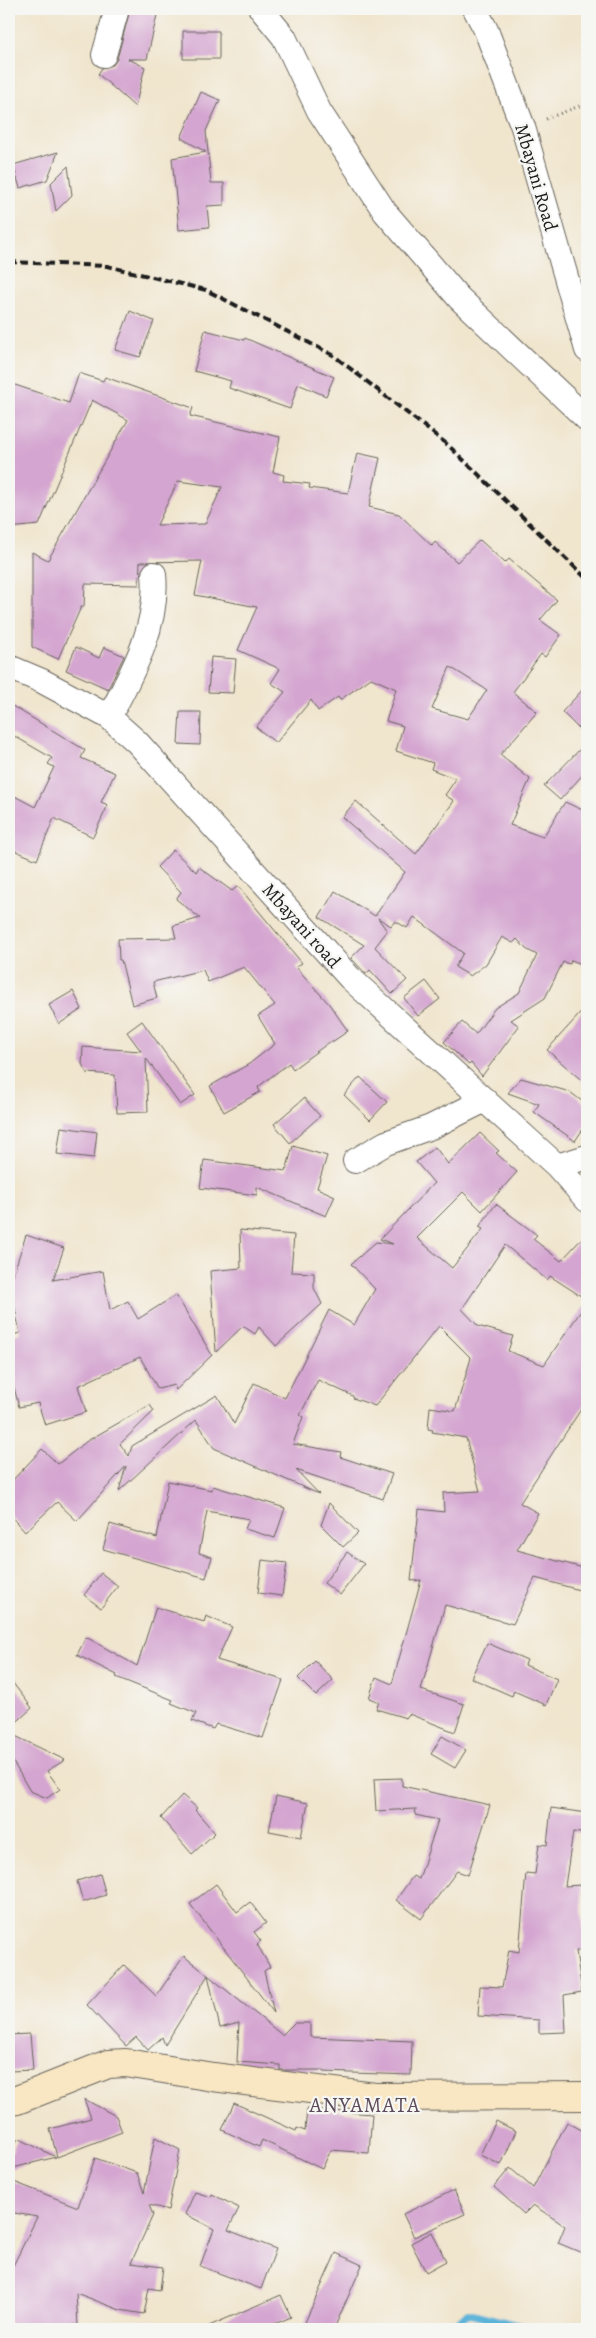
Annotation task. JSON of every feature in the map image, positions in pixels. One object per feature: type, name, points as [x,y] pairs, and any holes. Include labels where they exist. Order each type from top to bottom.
[{"type":"street","points":[[104,54],[117,9]]},
{"type":"street","points":[[261,9],[284,37],[319,111],[385,212],[459,298],[587,419]]},
{"type":"street","name":"Mbayani Road","points":[[475,9],[486,30],[523,127],[587,350]]},
{"type":"street","points":[[109,717],[130,678],[151,622],[156,593],[154,574]]},
{"type":"street","name":"Mbayani road","points":[[9,667],[42,681],[109,717],[158,763],[200,814],[350,978],[557,1166],[587,1200]]},
{"type":"street","points":[[355,1161],[386,1143],[431,1127],[485,1100]]},
{"type":"street","points":[[557,1166],[587,1157]]},
{"type":"street","points":[[9,2101],[17,2100],[108,2064],[126,2063],[213,2077],[375,2097],[587,2096]]},
{"type":"path","points":[[523,127],[587,103]]},
{"type":"building","points":[[130,10],[157,15],[147,59],[128,59],[145,67],[135,107],[98,74],[102,68],[113,65],[117,59]]},
{"type":"building","points":[[183,31],[219,31],[219,59],[183,59]]},
{"type":"building","points":[[201,92],[220,100],[206,131],[211,183],[224,183],[224,205],[207,206],[209,227],[179,230],[172,158],[206,152],[181,138]]},
{"type":"building","points":[[58,152],[47,180],[20,188],[13,165]]},
{"type":"building","points":[[68,166],[72,195],[56,211],[51,183]]},
{"type":"building","points":[[130,311],[154,321],[140,357],[115,350]]},
{"type":"building","points":[[205,330],[244,340],[245,338],[334,377],[326,396],[298,384],[290,409],[229,388],[231,381],[194,371]]},
{"type":"building","points":[[79,373],[103,381],[105,377],[193,408],[190,416],[280,437],[273,472],[284,475],[283,481],[310,484],[309,488],[348,493],[357,453],[380,458],[369,507],[399,514],[432,546],[435,542],[457,562],[480,540],[505,563],[509,559],[557,600],[540,620],[561,635],[545,657],[541,654],[513,692],[537,712],[500,755],[530,779],[510,825],[543,837],[565,802],[587,812],[587,966],[571,960],[570,964],[563,962],[545,998],[511,1020],[519,1026],[482,1076],[471,1063],[469,1065],[444,1042],[462,1022],[476,1034],[495,1008],[519,993],[537,955],[526,949],[517,939],[513,943],[502,937],[486,964],[470,976],[455,967],[463,953],[414,917],[407,928],[395,921],[391,926],[378,918],[387,931],[375,947],[407,980],[392,994],[370,970],[366,974],[351,958],[364,945],[319,917],[335,891],[375,916],[405,872],[342,817],[356,801],[416,854],[454,801],[445,795],[456,779],[431,769],[433,763],[396,751],[403,726],[386,721],[396,689],[371,678],[340,700],[338,697],[318,711],[311,700],[276,743],[256,727],[285,692],[271,683],[280,669],[238,650],[257,607],[195,595],[202,561],[140,562],[139,585],[85,584],[84,607],[81,607],[58,659],[32,647],[32,552],[48,560],[128,420],[92,400],[39,525],[9,528],[9,383],[69,403]],"holes":[[[178,481],[222,487],[205,524],[157,525]],[[450,667],[487,690],[468,719],[432,709]]]},
{"type":"building","points":[[76,647],[99,658],[104,647],[124,656],[108,689],[66,670]]},
{"type":"building","points":[[211,657],[236,659],[233,693],[208,692]]},
{"type":"building","points":[[587,685],[587,737],[562,712]]},
{"type":"building","points":[[9,704],[85,750],[81,758],[115,773],[101,802],[108,805],[93,837],[54,818],[37,860],[9,848],[9,793],[35,807],[54,767],[48,764],[52,758],[9,733]]},
{"type":"building","points":[[180,712],[201,712],[200,745],[178,744]]},
{"type":"building","points":[[587,742],[587,770],[560,800],[544,786]]},
{"type":"building","points":[[173,850],[196,872],[199,867],[232,891],[238,886],[302,963],[296,967],[329,1004],[348,1031],[293,1069],[289,1063],[258,1087],[260,1092],[224,1112],[210,1086],[249,1064],[275,1044],[258,1016],[275,1005],[244,967],[208,982],[203,970],[153,982],[157,998],[132,1005],[121,960],[119,960],[118,939],[176,938],[173,926],[200,918],[176,899],[181,892],[157,867]]},
{"type":"building","points":[[426,981],[440,999],[418,1016],[404,998]]},
{"type":"building","points":[[73,991],[82,1009],[59,1024],[49,1005]]},
{"type":"building","points":[[587,1006],[587,1085],[547,1050]]},
{"type":"building","points":[[142,1021],[195,1095],[180,1105],[146,1058],[148,1112],[117,1113],[115,1075],[87,1073],[82,1064],[83,1047],[141,1051],[127,1032]]},
{"type":"building","points":[[360,1077],[387,1102],[370,1120],[344,1095]]},
{"type":"building","points":[[521,1078],[570,1092],[587,1105],[587,1123],[575,1141],[534,1112],[539,1104],[508,1093]]},
{"type":"building","points":[[304,1098],[320,1116],[290,1143],[274,1124]]},
{"type":"building","points":[[61,1127],[97,1132],[94,1158],[57,1154]]},
{"type":"building","points":[[480,1133],[499,1151],[496,1153],[517,1172],[482,1211],[463,1192],[417,1238],[452,1268],[483,1229],[479,1227],[496,1204],[537,1235],[533,1239],[561,1261],[587,1233],[587,1300],[550,1276],[547,1280],[505,1245],[462,1309],[478,1326],[513,1336],[508,1351],[544,1365],[587,1302],[587,1400],[520,1503],[538,1513],[517,1550],[587,1569],[587,1592],[535,1578],[513,1624],[445,1605],[421,1690],[464,1704],[455,1732],[409,1714],[406,1718],[376,1709],[379,1702],[369,1698],[376,1677],[392,1684],[421,1580],[411,1581],[419,1509],[444,1512],[443,1493],[480,1491],[466,1438],[432,1432],[433,1430],[428,1429],[430,1407],[455,1411],[471,1358],[439,1326],[375,1406],[353,1398],[353,1396],[318,1380],[300,1415],[303,1417],[293,1444],[341,1452],[340,1457],[392,1474],[383,1499],[296,1470],[319,1494],[214,1448],[196,1420],[119,1491],[126,1466],[77,1521],[57,1502],[25,1532],[9,1514],[9,1484],[42,1449],[58,1464],[87,1441],[150,1405],[154,1411],[120,1444],[129,1456],[132,1446],[217,1395],[234,1424],[254,1383],[285,1398],[329,1310],[354,1325],[375,1289],[351,1264],[376,1242],[393,1244],[380,1239],[434,1183],[416,1162],[435,1147],[448,1164]]},
{"type":"building","points":[[293,1146],[327,1156],[317,1188],[335,1196],[326,1216],[257,1187],[257,1195],[200,1188],[204,1160],[286,1171]]},
{"type":"building","points":[[240,1230],[294,1235],[291,1272],[314,1273],[314,1288],[322,1304],[276,1346],[259,1327],[255,1334],[243,1326],[216,1352],[210,1271],[241,1268]]},
{"type":"building","points":[[26,1235],[64,1248],[53,1280],[103,1271],[110,1310],[128,1301],[138,1319],[176,1295],[212,1355],[176,1390],[174,1385],[158,1389],[140,1357],[78,1386],[86,1412],[45,1425],[38,1403],[19,1407],[9,1368],[9,1336],[20,1333],[10,1284]]},
{"type":"building","points":[[168,1481],[212,1490],[213,1486],[285,1508],[275,1538],[245,1529],[249,1519],[207,1511],[199,1553],[212,1557],[206,1578],[103,1549],[110,1524],[157,1538]]},
{"type":"building","points":[[329,1503],[358,1533],[343,1547],[321,1525]]},
{"type":"building","points":[[347,1552],[364,1564],[340,1595],[324,1583]]},
{"type":"building","points":[[262,1560],[287,1563],[282,1596],[258,1593]]},
{"type":"building","points":[[101,1573],[118,1586],[101,1608],[84,1595]]},
{"type":"building","points":[[156,1607],[204,1622],[206,1616],[232,1627],[217,1660],[283,1680],[263,1738],[216,1724],[213,1729],[192,1721],[196,1713],[171,1703],[173,1700],[116,1677],[117,1675],[77,1655],[86,1637],[137,1666]]},
{"type":"building","points":[[487,1643],[527,1660],[525,1665],[557,1679],[546,1705],[514,1691],[512,1696],[471,1678]]},
{"type":"building","points":[[315,1661],[333,1680],[316,1696],[298,1678]]},
{"type":"building","points":[[9,1678],[32,1708],[9,1729]]},
{"type":"building","points":[[9,1733],[65,1760],[47,1771],[60,1789],[47,1798],[30,1791],[9,1755]]},
{"type":"building","points":[[442,1736],[466,1750],[455,1768],[431,1754]]},
{"type":"building","points":[[402,1778],[402,1786],[490,1805],[468,1875],[457,1871],[421,1919],[396,1900],[413,1876],[419,1879],[438,1820],[415,1815],[416,1809],[376,1811],[374,1779]]},
{"type":"building","points":[[182,1795],[197,1808],[195,1810],[215,1833],[192,1854],[161,1818]]},
{"type":"building","points":[[276,1796],[308,1803],[301,1837],[269,1831]]},
{"type":"building","points":[[551,1808],[587,1813],[587,1834],[573,1832],[565,1886],[581,1885],[583,1928],[587,1928],[587,1950],[576,1951],[582,1992],[564,1995],[566,2032],[539,2033],[539,2020],[478,2016],[480,1986],[502,1987],[509,1950],[519,1952],[526,1873],[535,1874],[539,1844],[547,1845]]},
{"type":"building","points":[[100,1874],[106,1895],[83,1902],[77,1881]]},
{"type":"building","points":[[216,1884],[237,1912],[250,1902],[266,1923],[254,1932],[261,1941],[257,1944],[270,1967],[264,1971],[274,2013],[190,1904]]},
{"type":"building","points":[[184,1956],[208,1975],[165,2045],[162,2037],[148,2050],[136,2037],[126,2046],[87,2005],[124,1965],[156,1996]]},
{"type":"building","points":[[208,1975],[282,2035],[294,2023],[310,2023],[310,2037],[412,2041],[411,2075],[323,2072],[323,2070],[280,2070],[280,2065],[237,2062],[239,2023],[220,2028]]},
{"type":"building","points":[[30,2034],[33,2070],[9,2071],[9,2035]]},
{"type":"building","points":[[84,2099],[116,2116],[122,2132],[57,2157],[50,2129],[91,2118]]},
{"type":"building","points":[[234,2103],[296,2131],[297,2128],[305,2131],[307,2109],[372,2114],[369,2153],[331,2150],[322,2169],[262,2140],[259,2147],[222,2130]]},
{"type":"building","points":[[496,2121],[516,2131],[501,2165],[480,2155]]},
{"type":"building","points":[[567,2122],[587,2133],[587,2255],[558,2243],[565,2226],[533,2205],[524,2214],[494,2187],[510,2168],[533,2188]]},
{"type":"building","points":[[155,2137],[180,2150],[168,2210],[149,2205],[153,2215],[131,2263],[163,2267],[160,2290],[149,2288],[144,2314],[120,2310],[76,2293],[78,2325],[9,2329],[9,2274],[37,2217],[9,2212],[9,2180],[78,2207],[95,2158],[137,2173],[144,2193]]},
{"type":"building","points":[[18,2138],[56,2157],[9,2169],[9,2157]]},
{"type":"building","points":[[454,2190],[465,2214],[414,2237],[403,2214]]},
{"type":"building","points":[[195,2192],[211,2197],[212,2194],[239,2208],[228,2230],[276,2249],[261,2289],[200,2266],[214,2229],[185,2214]]},
{"type":"building","points":[[432,2232],[446,2261],[426,2272],[411,2243]]},
{"type":"building","points":[[336,2253],[362,2265],[334,2329],[302,2329]]},
{"type":"building","points":[[281,2295],[291,2317],[263,2329],[202,2329]]},
{"type":"waterway","points":[[451,2329],[468,2313],[532,2329]]},
{"type":"railway","points":[[9,262],[107,266],[206,290],[333,355],[448,445],[587,579]]},
{"type":"district","name":"ANYAMATA","points":[[365,2105]]}]
